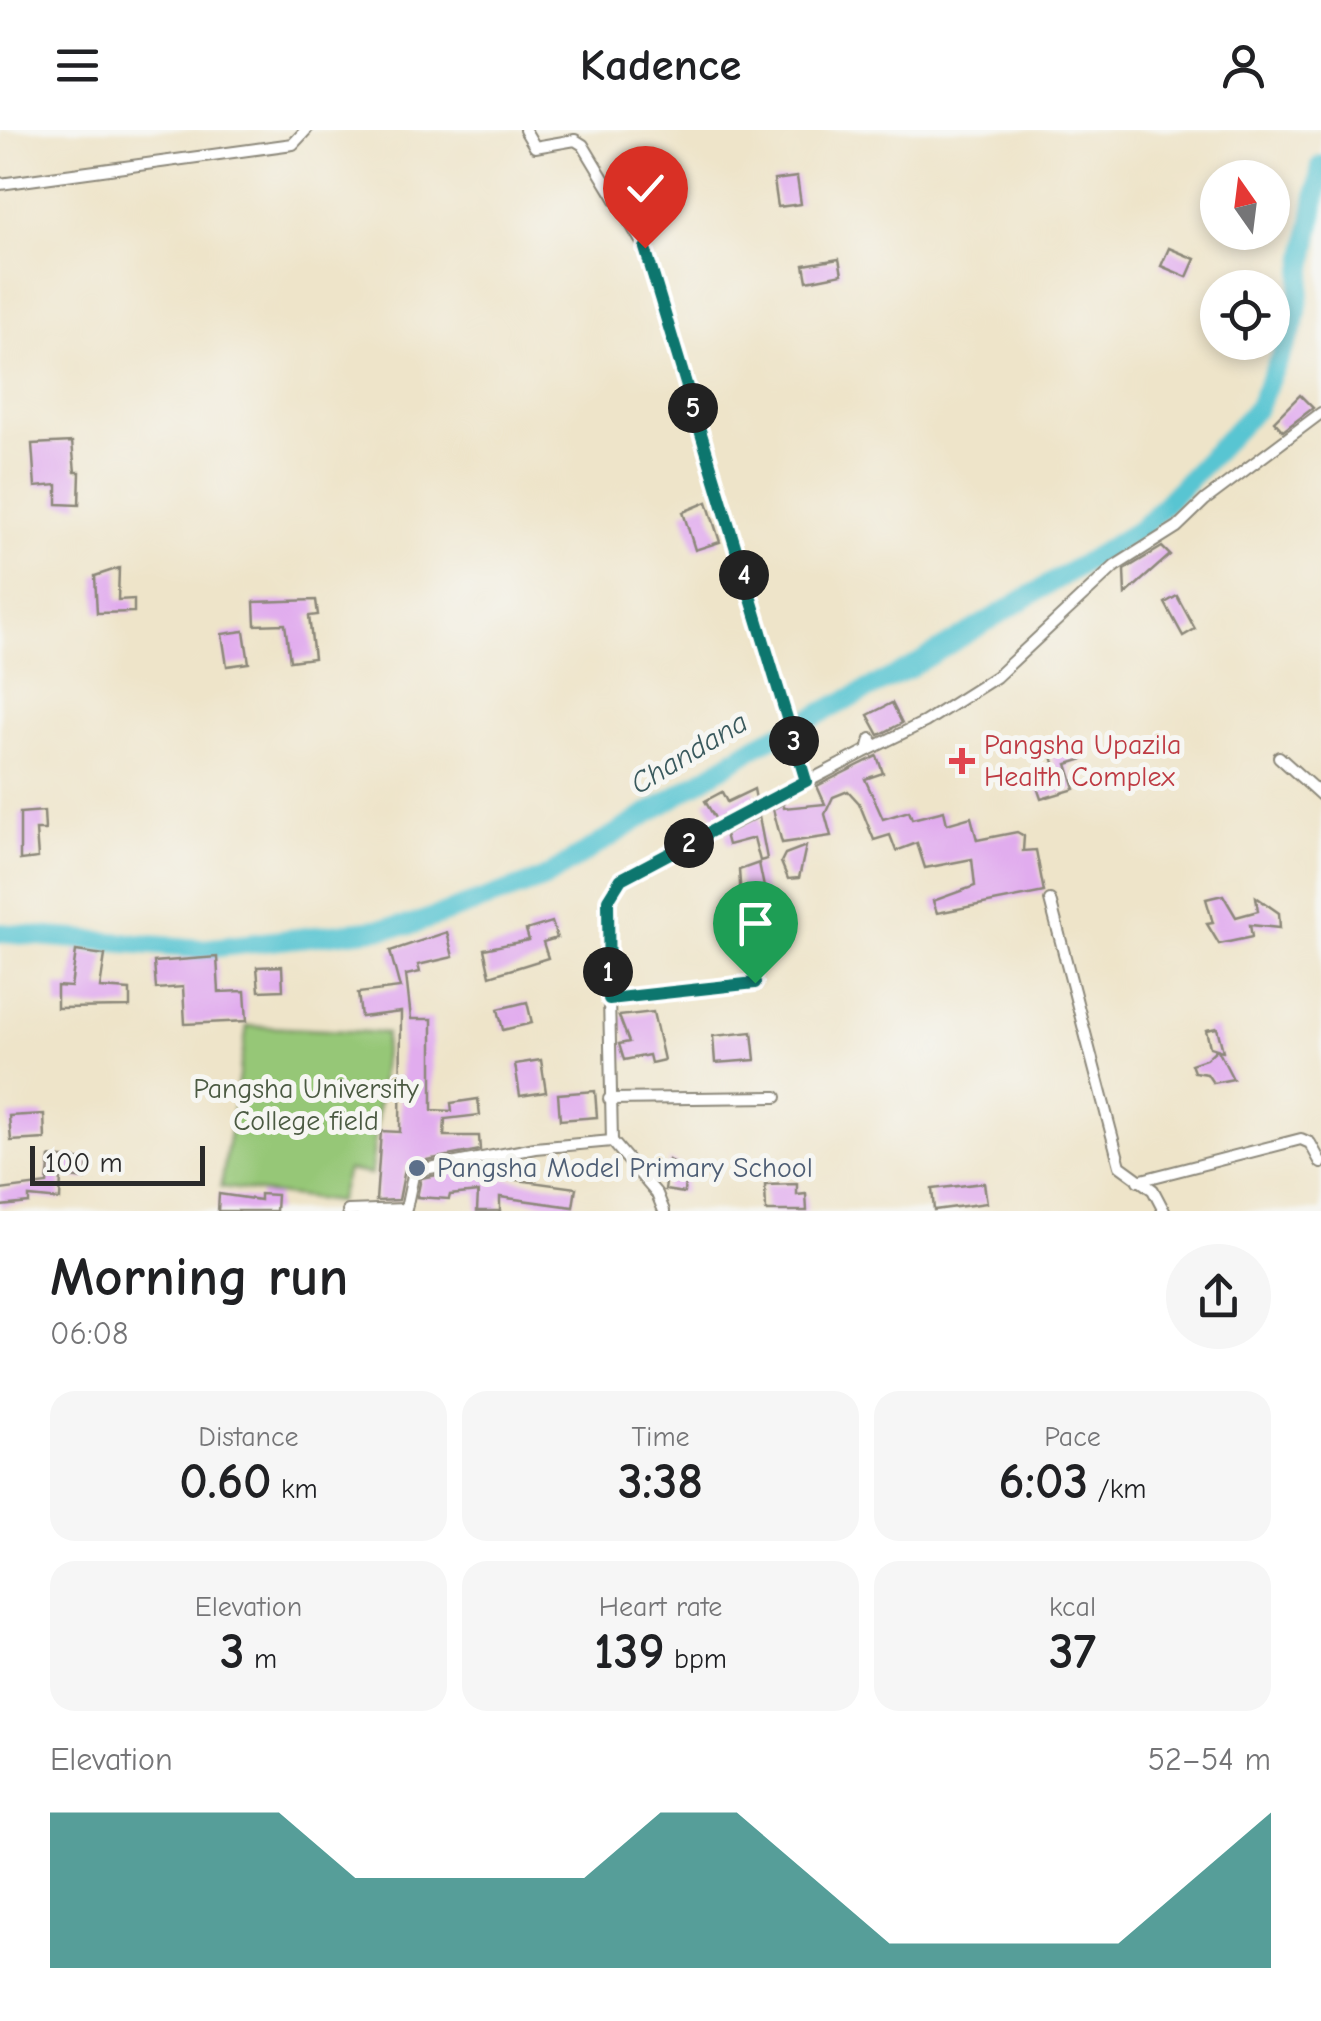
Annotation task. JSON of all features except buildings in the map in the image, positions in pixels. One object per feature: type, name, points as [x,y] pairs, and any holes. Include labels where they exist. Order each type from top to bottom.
[{"type":"street","points":[[0,184],[293,144],[306,130]]},
{"type":"street","points":[[526,130],[536,147],[566,140],[583,144],[645,248],[805,776]]},
{"type":"street","points":[[664,1211],[657,1194],[612,1141],[608,900],[621,879],[805,776],[925,722],[996,676],[1115,566],[1178,527],[1205,500],[1321,413]]},
{"type":"street","points":[[1279,757],[1321,795]]},
{"type":"street","points":[[1050,900],[1120,1166],[1153,1190],[1164,1211]]},
{"type":"street","points":[[609,999],[755,983]]},
{"type":"street","points":[[610,1099],[776,1097]]},
{"type":"street","points":[[1138,1181],[1301,1139],[1310,1143],[1321,1163]]},
{"type":"street","points":[[348,1211],[406,1209],[414,1171],[535,1148],[612,1141]]},
{"type":"green space","name":"Pangsha University College field","points":[[247,1026],[386,1033],[371,1174],[347,1170],[338,1202],[221,1187]]},
{"type":"waterway","name":"Chandana","points":[[0,933],[202,949],[411,925],[543,879],[758,745],[910,668],[1142,528],[1257,408],[1295,324],[1321,165]]},
{"type":"place","name":"Pangsha Upazila Health Complex","points":[[962,761]]},
{"type":"place","name":"Pangsha Model Primary School","points":[[417,1168]]},
{"type":"route","points":[[645,248],[806,781],[621,879],[608,900],[609,999],[755,983]]}]
